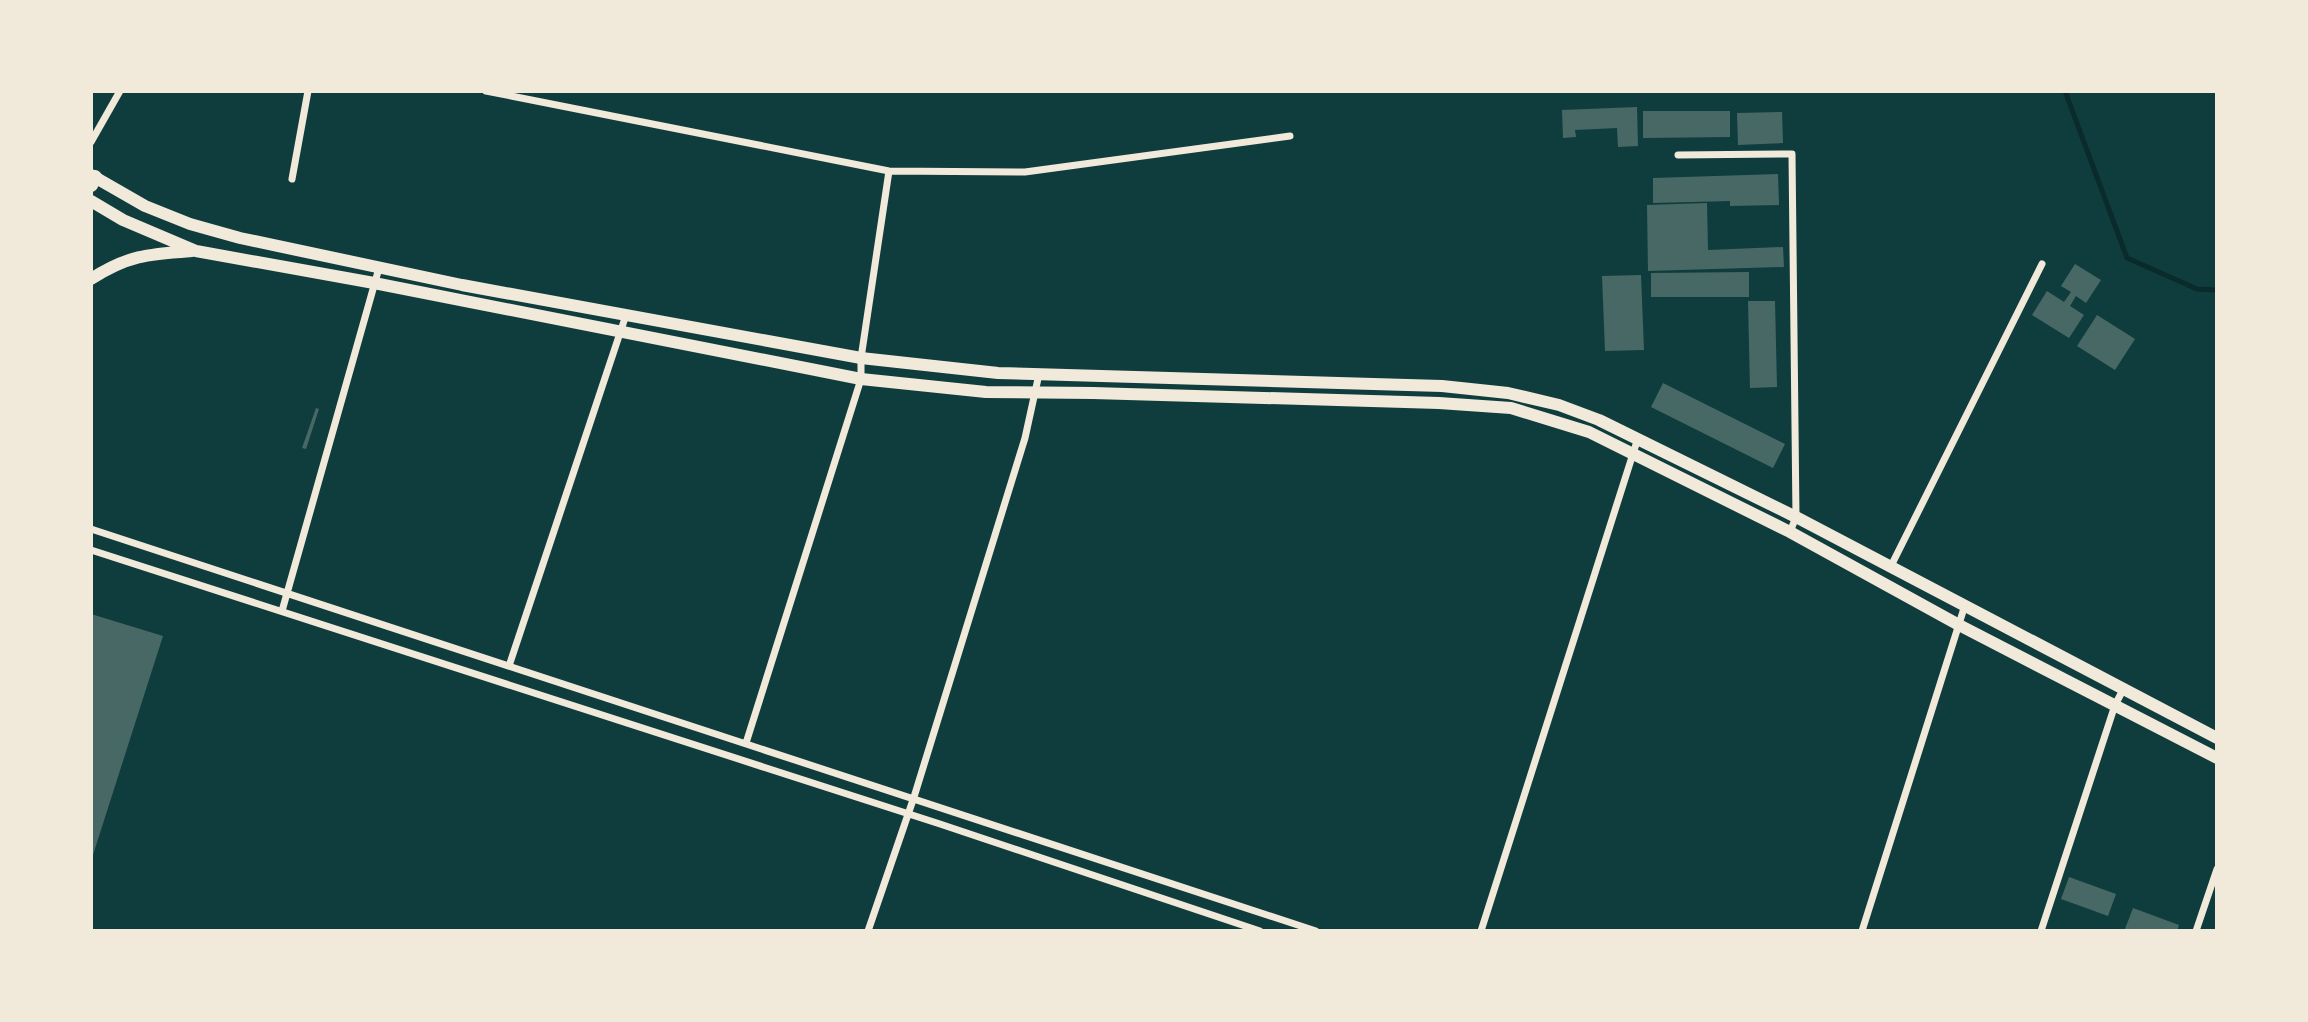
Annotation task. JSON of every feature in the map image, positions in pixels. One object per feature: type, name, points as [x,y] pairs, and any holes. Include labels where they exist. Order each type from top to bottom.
[{"type":"street","points":[[91,142],[120,91]]},
{"type":"street","points":[[292,179],[308,91]]},
{"type":"street","points":[[486,91],[889,171],[1025,172],[1290,136]]},
{"type":"street","points":[[1678,155],[1793,153],[1796,517],[1790,532]]},
{"type":"street","points":[[746,743],[861,379],[889,171]]},
{"type":"street","points":[[92,179],[145,206],[190,224],[240,238],[379,268],[862,358],[998,373],[1441,386],[1508,393],[1559,405],[1638,438],[1796,517],[2217,738]]},
{"type":"street","points":[[91,201],[123,220],[196,251],[374,283],[861,379],[986,392],[1425,403],[1511,408],[1589,432],[1790,532],[1959,625],[2217,758]]},
{"type":"street","points":[[91,279],[113,265],[139,255],[196,251]]},
{"type":"street","points":[[1891,566],[2042,264]]},
{"type":"street","points":[[282,611],[379,268]]},
{"type":"street","points":[[509,666],[626,315]]},
{"type":"street","points":[[868,931],[914,797],[1025,438],[1039,374]]},
{"type":"street","points":[[1480,931],[1638,438]]},
{"type":"street","points":[[91,529],[1316,931]]},
{"type":"street","points":[[91,550],[908,814],[1260,931]]},
{"type":"street","points":[[1862,931],[1965,605]]},
{"type":"street","points":[[2041,931],[2115,705],[2124,688]]},
{"type":"street","points":[[2196,931],[2217,869]]},
{"type":"building","points":[[1637,107],[1638,146],[1618,147],[1617,128],[1575,130],[1576,137],[1563,138],[1562,110]]},
{"type":"building","points":[[1643,111],[1730,111],[1730,137],[1643,138]]},
{"type":"building","points":[[1782,112],[1783,143],[1738,145],[1737,113]]},
{"type":"building","points":[[1778,174],[1779,205],[1730,206],[1730,201],[1653,203],[1653,178]]},
{"type":"building","points":[[1707,203],[1708,250],[1783,247],[1784,267],[1648,271],[1647,205]]},
{"type":"building","points":[[2075,264],[2101,280],[2086,303],[2076,296],[2070,306],[2084,315],[2069,338],[2032,315],[2047,291],[2064,302],[2071,292],[2061,286]]},
{"type":"building","points":[[1749,272],[1749,297],[1651,297],[1651,273]]},
{"type":"building","points":[[1641,275],[1644,350],[1605,351],[1602,276]]},
{"type":"building","points":[[1748,301],[1775,301],[1777,387],[1750,388]]},
{"type":"building","points":[[2097,315],[2135,339],[2115,370],[2077,346]]},
{"type":"building","points":[[1663,383],[1785,444],[1773,468],[1651,407]]},
{"type":"building","points":[[316,408],[319,409],[306,449],[302,448]]},
{"type":"building","points":[[91,614],[163,636],[92,858],[91,858]]},
{"type":"building","points":[[2069,877],[2116,894],[2108,916],[2061,899]]},
{"type":"building","points":[[2133,908],[2179,925],[2177,931],[2125,929]]},
{"type":"waterway","points":[[2065,91],[2127,258],[2197,289],[2217,290]]}]
